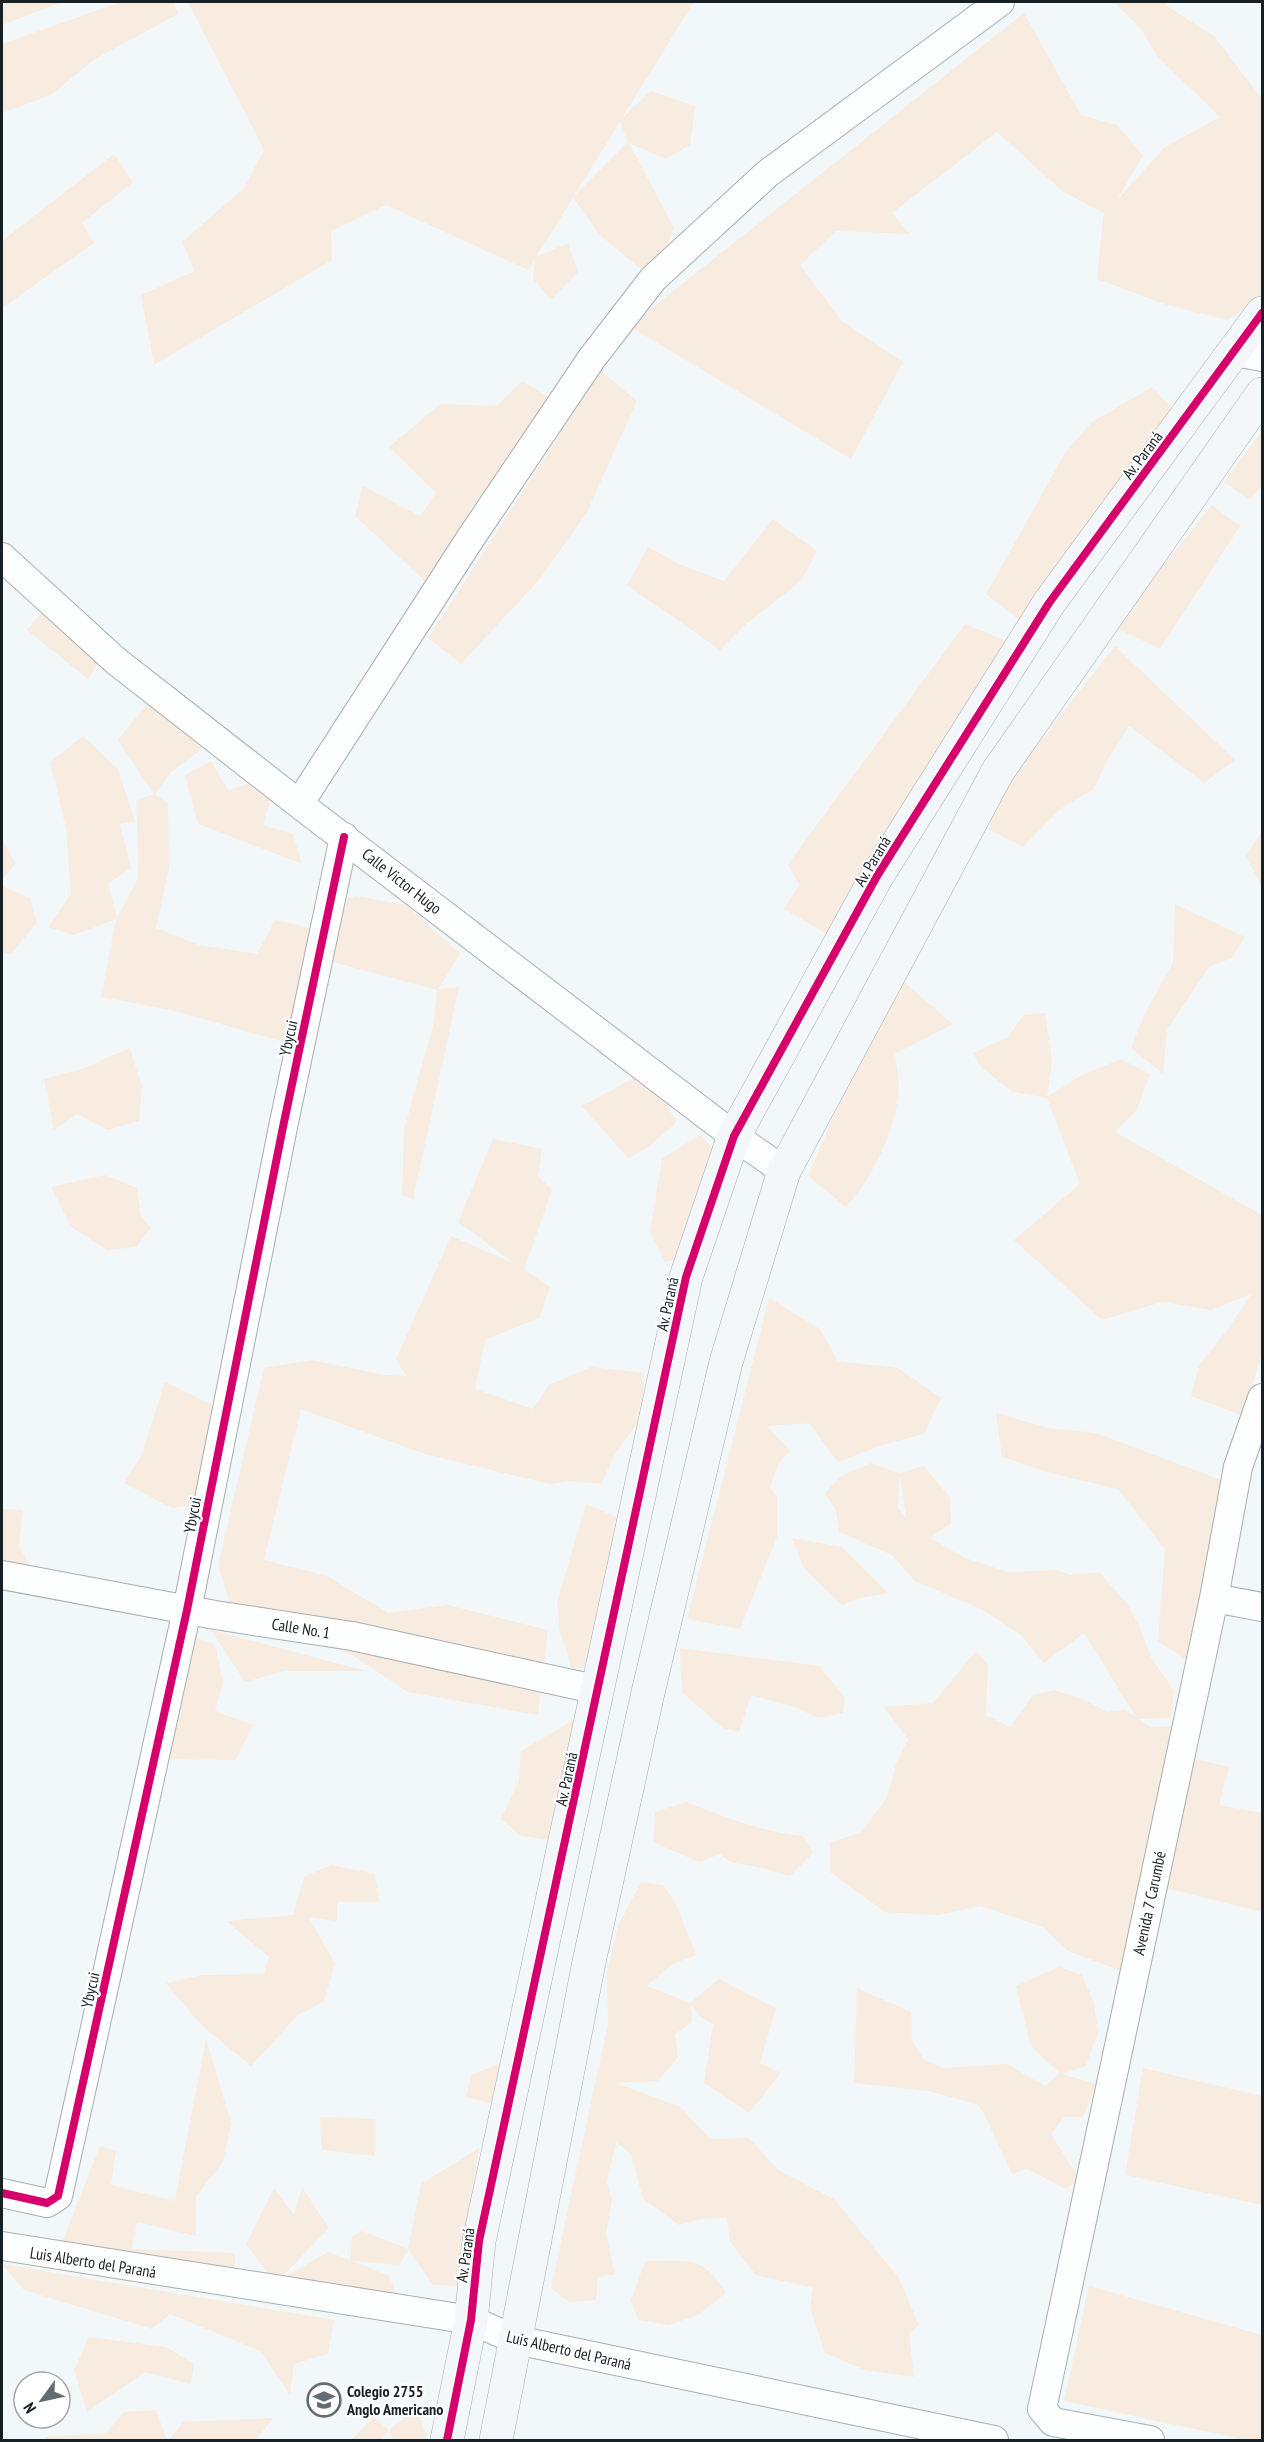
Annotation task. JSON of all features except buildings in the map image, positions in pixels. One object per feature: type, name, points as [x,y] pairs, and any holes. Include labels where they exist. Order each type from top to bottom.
[{"type":"street","points":[[299,804],[495,501],[592,358],[653,279],[767,174],[1000,2]]},
{"type":"street","name":"Av. Paraná","points":[[447,2440],[471,2320],[479,2241],[686,1277],[734,1136],[877,876],[1049,603],[1249,355],[1263,313]]},
{"type":"street","points":[[496,2440],[589,1962],[647,1697],[726,1362],[784,1171],[998,771],[1263,394]]},
{"type":"street","name":"Calle Victor Hugo","points":[[2,557],[116,661],[299,804],[734,1136],[784,1171]]},
{"type":"street","name":"Ybycui","points":[[2,2193],[47,2203],[58,2196],[187,1610],[283,1127],[344,837]]},
{"type":"street","name":"Avenida 7 Carumbé","points":[[1150,2440],[1053,2422],[1042,2409],[1214,1598],[1238,1467],[1263,1398]]},
{"type":"street","name":"Calle No. 1","points":[[2,1575],[187,1610],[352,1636],[599,1690]]},
{"type":"street","points":[[1214,1598],[1263,1606]]},
{"type":"street","name":"Luis Alberto del Paraná","points":[[2,2246],[471,2320],[516,2340],[994,2440]]},
{"type":"shaded area","points":[[2,2],[63,2],[2,25]]},
{"type":"shaded area","points":[[121,2],[173,2],[178,14],[95,59],[51,95],[2,113],[2,44]]},
{"type":"shaded area","points":[[188,2],[694,2],[622,118],[651,91],[695,106],[690,145],[666,159],[629,143],[674,228],[653,279],[600,235],[573,198],[536,257],[568,243],[578,272],[551,300],[533,279],[535,260],[528,270],[386,205],[331,231],[332,260],[154,365],[141,295],[195,271],[182,242],[244,188],[264,150]],"holes":[[[620,122],[628,142],[575,195]]]},
{"type":"shaded area","points":[[1114,2],[1165,2],[1167,6],[1215,37],[1262,99],[1262,296],[1227,320],[1167,305],[1097,279],[1105,214],[1062,191],[997,132],[892,213],[910,234],[836,231],[800,265],[842,321],[903,362],[851,459],[629,326],[1024,13],[1081,115],[1117,125],[1143,155],[1117,200],[1165,147],[1220,117],[1158,57],[1141,29]]},
{"type":"shaded area","points":[[114,154],[133,182],[82,223],[94,243],[2,308],[2,241]]},
{"type":"shaded area","points":[[601,371],[637,401],[587,512],[539,580],[461,664],[428,638]]},
{"type":"shaded area","points":[[522,381],[553,400],[427,583],[355,516],[363,486],[420,516],[436,493],[389,447],[440,404],[496,406]]},
{"type":"shaded area","points":[[1152,387],[1184,421],[1032,630],[986,594],[1065,453],[1092,422]]},
{"type":"shaded area","points":[[1262,431],[1262,486],[1250,500],[1224,482]]},
{"type":"shaded area","points":[[1212,505],[1240,526],[1160,649],[1114,627]]},
{"type":"shaded area","points":[[773,519],[817,551],[802,580],[746,624],[720,650],[627,585],[648,547],[677,563],[724,581]]},
{"type":"shaded area","points":[[42,612],[101,658],[88,679],[27,630]]},
{"type":"shaded area","points":[[965,624],[1012,643],[834,938],[784,909],[799,885],[788,864]]},
{"type":"shaded area","points":[[1115,646],[1235,760],[1204,783],[1129,726],[1107,761],[1094,789],[1060,809],[1023,847],[989,830],[993,801]]},
{"type":"shaded area","points":[[151,699],[202,749],[171,772],[155,794],[168,804],[169,868],[156,928],[199,945],[257,954],[275,920],[321,930],[284,1042],[171,1010],[101,997],[116,919],[74,935],[48,927],[71,894],[66,828],[50,762],[83,736],[118,769],[135,822],[120,824],[131,868],[108,884],[117,918],[138,878],[137,800],[154,794],[118,740]]},
{"type":"shaded area","points":[[211,761],[228,790],[252,783],[271,798],[263,825],[293,834],[302,864],[198,824],[185,775]]},
{"type":"shaded area","points":[[1262,831],[1262,887],[1246,856]]},
{"type":"shaded area","points":[[2,840],[16,863],[2,880]]},
{"type":"shaded area","points":[[2,886],[30,898],[37,923],[11,954],[2,953]]},
{"type":"shaded area","points":[[356,896],[406,905],[460,954],[438,989],[459,987],[413,1200],[402,1195],[404,1130],[433,1026],[437,990],[333,962],[330,933],[341,900]]},
{"type":"shaded area","points":[[1175,904],[1245,937],[1232,958],[1209,967],[1167,1030],[1163,1074],[1131,1048],[1145,1013],[1173,963]]},
{"type":"shaded area","points":[[904,982],[953,1024],[895,1054],[899,1086],[889,1135],[875,1166],[846,1207],[808,1176],[837,1109]]},
{"type":"shaded area","points":[[1045,1013],[1052,1061],[1047,1097],[1082,1075],[1121,1059],[1150,1074],[1137,1110],[1115,1132],[1262,1215],[1262,1353],[1243,1416],[1191,1396],[1199,1366],[1251,1294],[1211,1310],[1162,1302],[1102,1320],[1014,1240],[1080,1184],[1047,1098],[1011,1091],[980,1066],[973,1053],[1008,1037],[1024,1015]]},
{"type":"shaded area","points":[[130,1048],[142,1087],[139,1121],[108,1130],[77,1114],[54,1130],[44,1079],[82,1069]]},
{"type":"shaded area","points":[[645,1072],[677,1122],[647,1148],[628,1158],[582,1106]]},
{"type":"shaded area","points":[[701,1134],[730,1172],[712,1250],[665,1262],[650,1232],[662,1159]]},
{"type":"shaded area","points":[[493,1139],[542,1149],[538,1176],[552,1190],[524,1270],[550,1287],[539,1318],[485,1340],[475,1389],[533,1409],[549,1385],[591,1367],[643,1373],[645,1413],[615,1454],[601,1484],[570,1481],[550,1484],[425,1454],[301,1409],[264,1560],[327,1576],[388,1613],[448,1605],[548,1630],[538,1715],[408,1692],[352,1655],[233,1613],[218,1565],[264,1368],[311,1360],[385,1375],[406,1376],[396,1359],[451,1236],[515,1264],[458,1222]]},
{"type":"shaded area","points":[[105,1175],[137,1188],[141,1216],[151,1228],[136,1247],[107,1250],[71,1227],[51,1187]]},
{"type":"shaded area","points":[[769,1298],[820,1329],[838,1361],[898,1368],[941,1398],[924,1434],[882,1445],[838,1462],[809,1423],[767,1426],[790,1451],[778,1464],[770,1488],[777,1497],[777,1537],[740,1629],[687,1619]]},
{"type":"shaded area","points":[[165,1382],[217,1407],[200,1504],[172,1508],[124,1483],[141,1456]]},
{"type":"shaded area","points":[[996,1413],[1048,1428],[1096,1433],[1224,1481],[1187,1660],[1158,1641],[1165,1549],[1118,1489],[1050,1473],[1002,1457]]},
{"type":"shaded area","points":[[871,1463],[899,1473],[924,1466],[950,1498],[951,1523],[930,1538],[965,1558],[1008,1572],[1056,1570],[1070,1575],[1099,1572],[1128,1605],[1151,1657],[1174,1691],[1171,1718],[1139,1719],[1151,1727],[1187,1726],[1124,1972],[1068,1951],[1043,1927],[981,1906],[938,1915],[885,1912],[830,1872],[830,1843],[862,1832],[887,1797],[896,1764],[908,1739],[884,1707],[933,1703],[976,1651],[988,1664],[986,1715],[1010,1727],[1033,1695],[1054,1690],[1083,1699],[1107,1712],[1125,1710],[1136,1717],[1084,1633],[1044,1663],[1021,1635],[981,1609],[915,1581],[892,1555],[839,1532],[836,1511],[825,1493],[841,1476]],"holes":[[[900,1477],[906,1519],[898,1508]]]},
{"type":"shaded area","points":[[586,1504],[623,1520],[591,1667],[572,1669],[560,1632],[557,1602]]},
{"type":"shaded area","points":[[2,1509],[23,1510],[19,1546],[30,1566],[2,1568]]},
{"type":"shaded area","points":[[792,1538],[842,1547],[888,1593],[860,1598],[842,1605],[803,1567]]},
{"type":"shaded area","points":[[211,1630],[366,1671],[284,1671],[245,1682]]},
{"type":"shaded area","points":[[183,1635],[215,1644],[223,1683],[215,1711],[253,1725],[236,1760],[164,1759]]},
{"type":"shaded area","points":[[680,1648],[819,1666],[845,1697],[843,1713],[818,1718],[795,1707],[751,1695],[739,1732],[723,1728],[682,1692]]},
{"type":"shaded area","points":[[594,1708],[566,1842],[521,1836],[501,1819],[519,1781],[521,1751]]},
{"type":"shaded area","points":[[1181,1756],[1229,1767],[1219,1805],[1262,1813],[1262,1912],[1153,1885]]},
{"type":"shaded area","points":[[686,1802],[743,1823],[803,1836],[813,1853],[790,1876],[730,1862],[720,1854],[699,1862],[653,1842],[655,1812]]},
{"type":"shaded area","points":[[331,1865],[375,1874],[379,1902],[337,1902],[337,1921],[308,1917],[335,1963],[324,2002],[298,2015],[251,2066],[200,2024],[166,1983],[203,1975],[264,1974],[269,1957],[226,1921],[293,1915],[304,1877]]},
{"type":"shaded area","points":[[641,1882],[663,1885],[675,1902],[696,1955],[671,1965],[647,1986],[690,2003],[719,1979],[776,2008],[760,2063],[781,2073],[749,2113],[704,2083],[713,2024],[700,2016],[691,2004],[692,2022],[675,2034],[678,2057],[658,2081],[616,2083],[680,2107],[710,2139],[749,2138],[778,2170],[834,2199],[899,2278],[919,2325],[909,2333],[914,2377],[865,2370],[825,2353],[810,2308],[813,2288],[756,2275],[730,2242],[727,2218],[706,2218],[679,2225],[643,2199],[631,2154],[616,2142],[607,2182],[612,2199],[606,2234],[615,2274],[598,2277],[596,2300],[569,2302],[551,2288],[608,2023],[607,1973],[618,1926]]},
{"type":"shaded area","points":[[1059,1967],[1082,1975],[1094,2002],[1098,2032],[1086,2066],[1062,2074],[1096,2084],[1083,2117],[1064,2117],[1051,2134],[1080,2180],[1066,2189],[1027,2169],[1012,2174],[977,2104],[928,2091],[854,2083],[857,1988],[911,2012],[911,2039],[924,2060],[944,2068],[1007,2064],[1045,2086],[1060,2073],[1031,2047],[1016,1986]]},
{"type":"shaded area","points":[[206,2038],[231,2123],[223,2162],[196,2196],[196,2236],[137,2222],[132,2249],[235,2253],[235,2274],[60,2247],[100,2146],[116,2151],[111,2185],[175,2201]]},
{"type":"shaded area","points":[[501,2063],[509,2108],[466,2097],[471,2075]]},
{"type":"shaded area","points":[[1143,2068],[1262,2096],[1262,2205],[1125,2175]]},
{"type":"shaded area","points":[[320,2117],[375,2119],[375,2156],[322,2150]]},
{"type":"shaded area","points":[[479,2148],[459,2286],[433,2285],[408,2250],[399,2265],[353,2261],[389,2276],[403,2310],[275,2283],[246,2244],[274,2188],[294,2215],[302,2187],[329,2228],[278,2281],[328,2252],[350,2260],[352,2236],[362,2231],[408,2249],[421,2184]]},
{"type":"shaded area","points":[[645,2261],[692,2262],[701,2266],[718,2280],[726,2293],[698,2315],[669,2325],[638,2320],[631,2300]]},
{"type":"shaded area","points":[[2,2264],[334,2320],[328,2354],[294,2364],[290,2395],[260,2351],[170,2314],[152,2329],[24,2290]]},
{"type":"shaded area","points":[[1089,2286],[1262,2335],[1262,2440],[1246,2440],[1064,2401]]},
{"type":"shaded area","points":[[89,2337],[166,2347],[194,2364],[191,2384],[145,2372],[87,2412],[74,2370]]},
{"type":"shaded area","points":[[416,2408],[427,2437],[424,2440],[393,2440],[389,2430]]},
{"type":"shaded area","points":[[156,2410],[167,2440],[46,2440],[45,2437],[106,2433],[124,2412]]},
{"type":"shaded area","points":[[373,2417],[389,2430],[381,2440],[352,2440]]},
{"type":"shaded area","points":[[273,2418],[256,2440],[169,2440],[183,2422]]},
{"type":"cycle path","points":[[447,2440],[471,2320],[479,2241],[686,1277],[734,1136],[877,876],[1049,603],[1262,313]]},
{"type":"cycle path","points":[[2,2193],[47,2203],[58,2196],[187,1610],[283,1127],[344,837]]},
{"type":"place","name":"Colegio 2755 Anglo Americano","points":[[324,2400]]}]
